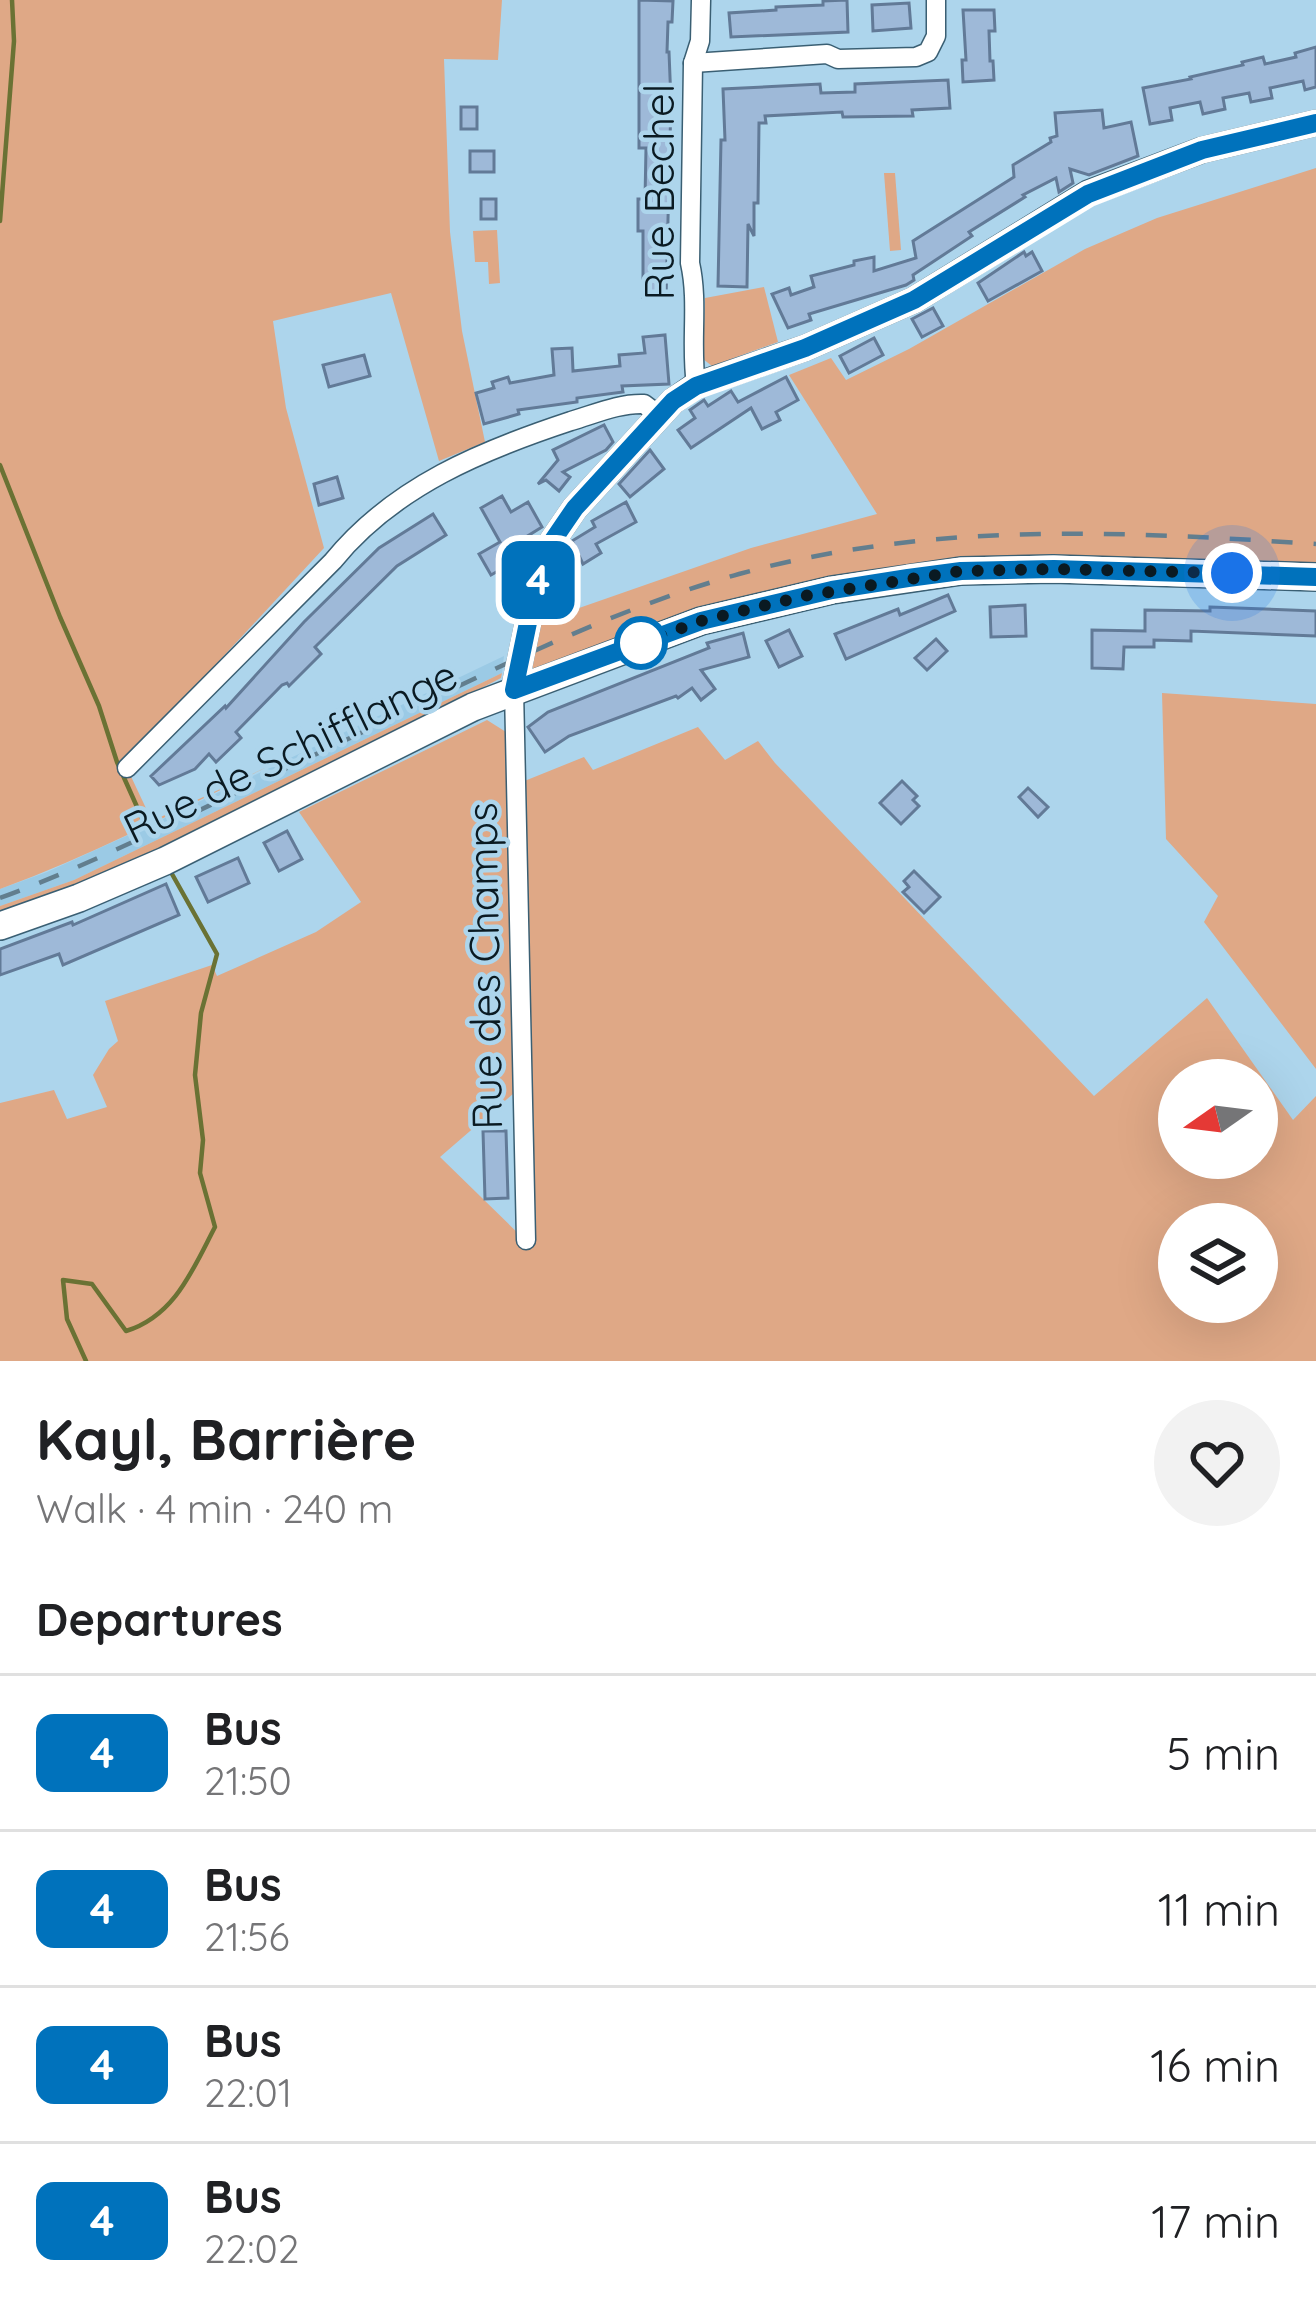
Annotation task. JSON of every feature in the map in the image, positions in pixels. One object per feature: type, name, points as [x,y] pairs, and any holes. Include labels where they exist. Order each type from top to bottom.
[{"type":"main road","points":[[514,690],[701,621],[832,590],[908,578],[961,571],[1054,569],[1316,577]]},
{"type":"main road","name":"Rue de Schifflange","points":[[0,926],[165,861],[514,690]]},
{"type":"street","name":"Rue Bechel","points":[[696,386],[692,357],[695,285],[690,263],[693,62],[700,40],[700,0]]},
{"type":"street","points":[[693,62],[827,53],[838,59],[916,57],[928,52],[936,36],[936,0]]},
{"type":"street","name":"Rue de Schifflange","points":[[514,690],[549,546],[575,508],[656,418],[696,386],[805,348],[914,300],[1088,194],[1132,175],[1202,150],[1316,123]]},
{"type":"street","points":[[127,768],[348,543],[405,496],[446,470],[505,443],[611,409],[644,404],[656,418]]},
{"type":"street","name":"Rue des Champs","points":[[514,690],[526,1240]]},
{"type":"shaded area","points":[[0,0],[502,0],[498,60],[444,59],[450,232],[462,331],[485,442],[439,461],[391,293],[273,321],[286,408],[324,548],[207,674],[209,686],[127,768],[152,821],[267,767],[102,847],[0,889]]},
{"type":"shaded area","points":[[1316,168],[1316,571],[985,564],[536,670],[528,664],[539,622],[751,548],[877,514],[789,375],[831,358],[846,380],[1085,249],[1157,218]]},
{"type":"shaded area","points":[[884,173],[895,173],[901,250],[890,251]]},
{"type":"shaded area","points":[[497,230],[500,283],[489,284],[488,262],[475,262],[473,231]]},
{"type":"shaded area","points":[[764,287],[778,342],[712,366],[703,359],[705,298]]},
{"type":"shaded area","points":[[504,656],[502,673],[74,880],[0,906],[0,889],[146,827]]},
{"type":"shaded area","points":[[502,673],[501,678],[365,748],[369,760],[0,926],[0,906],[74,880]]},
{"type":"shaded area","points":[[1162,693],[1316,704],[1316,1069],[1204,922],[1218,896],[1166,839]]},
{"type":"shaded area","points":[[487,720],[506,732],[506,754],[522,782],[584,757],[593,770],[698,727],[725,760],[758,741],[1094,1096],[1207,998],[1250,1059],[1158,1059],[1158,1179],[1278,1179],[1278,1099],[1293,1120],[1316,1096],[1316,1361],[0,1361],[0,1103],[54,1090],[67,1119],[107,1107],[93,1075],[118,1041],[105,1001],[212,965],[217,976],[316,932],[361,902],[299,812]],"holes":[[[521,1087],[524,1239],[440,1157]]]},
{"type":"building","points":[[639,0],[673,1],[667,52],[671,102],[666,298],[643,297],[638,199],[645,199],[646,148],[639,148]]},
{"type":"building","points":[[847,0],[848,32],[731,37],[729,13]]},
{"type":"building","points":[[909,3],[911,28],[873,31],[872,5]]},
{"type":"building","points":[[963,10],[994,10],[995,31],[989,31],[994,80],[963,82]]},
{"type":"building","points":[[1316,47],[1316,87],[1305,90],[1303,81],[1270,88],[1272,98],[1251,102],[1249,93],[1223,98],[1225,109],[1203,114],[1200,102],[1170,108],[1172,120],[1150,124],[1143,88],[1263,57],[1265,64],[1296,57],[1295,53]]},
{"type":"building","points":[[948,80],[950,108],[912,110],[913,116],[843,117],[842,112],[765,116],[766,123],[759,123],[754,236],[748,224],[747,287],[718,286],[723,89],[820,84],[821,93],[855,92],[855,84]]},
{"type":"building","points":[[461,107],[477,107],[477,129],[461,129]]},
{"type":"building","points":[[1102,110],[1104,128],[1131,122],[1138,156],[1089,175],[1070,169],[1073,183],[1059,192],[1056,178],[1023,195],[913,275],[914,280],[906,285],[809,314],[811,320],[788,328],[772,294],[789,288],[791,295],[814,287],[811,276],[854,265],[854,261],[874,257],[874,271],[916,258],[913,241],[1014,177],[1013,165],[1057,136],[1055,113]]},
{"type":"building","points":[[470,151],[494,151],[494,172],[470,172]]},
{"type":"building","points":[[481,199],[496,199],[496,219],[481,219]]},
{"type":"building","points":[[1024,252],[1026,256],[1032,252],[1042,271],[988,301],[978,283]]},
{"type":"building","points":[[933,308],[943,326],[922,337],[912,319]]},
{"type":"building","points":[[665,335],[669,384],[622,386],[623,392],[518,410],[519,414],[484,424],[476,393],[508,377],[510,383],[554,375],[552,349],[572,348],[573,371],[620,366],[619,355],[645,353],[643,337]]},
{"type":"building","points":[[874,338],[883,355],[849,373],[840,356]]},
{"type":"building","points":[[364,355],[370,376],[329,387],[323,365]]},
{"type":"building","points":[[786,377],[798,400],[776,412],[780,420],[762,429],[751,408],[691,448],[678,430],[695,418],[690,410],[704,400],[708,406],[731,391],[738,402]]},
{"type":"building","points":[[604,425],[613,442],[606,450],[563,472],[570,477],[559,491],[546,480],[538,484],[558,460],[553,450]]},
{"type":"building","points":[[650,450],[664,469],[630,497],[619,484]]},
{"type":"building","points":[[337,477],[343,498],[319,505],[314,484]]},
{"type":"building","points":[[502,496],[511,512],[528,502],[542,527],[505,550],[512,563],[491,575],[479,554],[500,542],[481,508]]},
{"type":"building","points":[[626,502],[636,522],[596,544],[601,553],[583,564],[572,541],[595,527],[592,521]]},
{"type":"building","points":[[433,514],[446,535],[397,566],[315,647],[321,654],[236,732],[241,738],[216,762],[209,754],[195,769],[159,785],[151,776],[226,708],[304,622],[379,548]]},
{"type":"building","points":[[948,595],[955,611],[846,659],[835,634]]},
{"type":"building","points":[[1025,605],[1026,636],[991,637],[990,607]]},
{"type":"building","points":[[1210,607],[1316,611],[1316,636],[1191,631],[1191,641],[1154,640],[1154,647],[1124,647],[1123,669],[1092,668],[1092,630],[1145,631],[1145,610],[1210,611]]},
{"type":"building","points":[[789,630],[802,656],[779,667],[766,641]]},
{"type":"building","points":[[743,633],[749,657],[701,670],[715,689],[701,700],[692,688],[678,698],[569,736],[545,752],[528,727],[548,712],[709,648],[707,643]]},
{"type":"building","points":[[936,639],[947,651],[927,670],[915,658]]},
{"type":"building","points":[[902,781],[917,796],[913,800],[919,806],[901,824],[880,803]]},
{"type":"building","points":[[1028,788],[1048,807],[1038,817],[1019,797]]},
{"type":"building","points":[[287,831],[302,859],[279,871],[264,843]]},
{"type":"building","points":[[238,858],[249,883],[208,902],[196,877]]},
{"type":"building","points":[[914,871],[940,897],[924,913],[903,892],[909,887],[904,881]]},
{"type":"building","points":[[166,884],[179,915],[63,965],[59,954],[0,975],[0,949],[73,925]]},
{"type":"building","points":[[483,1131],[506,1131],[508,1198],[485,1199]]},
{"type":"waterway","points":[[0,221],[14,41],[12,0]]},
{"type":"waterway","points":[[0,465],[146,827]]},
{"type":"waterway","points":[[86,1361],[67,1319],[63,1280],[92,1284],[126,1331],[170,1303],[215,1227],[200,1173],[203,1140],[195,1075],[201,1013],[217,954],[172,874]]},
{"type":"railway","points":[[0,898],[125,846],[563,638],[739,574],[883,545],[1026,534],[1316,544]]},
{"type":"bus line","name":"4","points":[[1316,123],[1202,150],[1088,194],[914,300],[805,348],[696,386],[673,401],[575,508],[549,546],[514,690],[701,621],[832,590],[908,578],[961,571],[1054,569],[1316,577]]},
{"type":"route","points":[[641,643],[701,621],[804,596],[961,571],[1232,573]]}]
